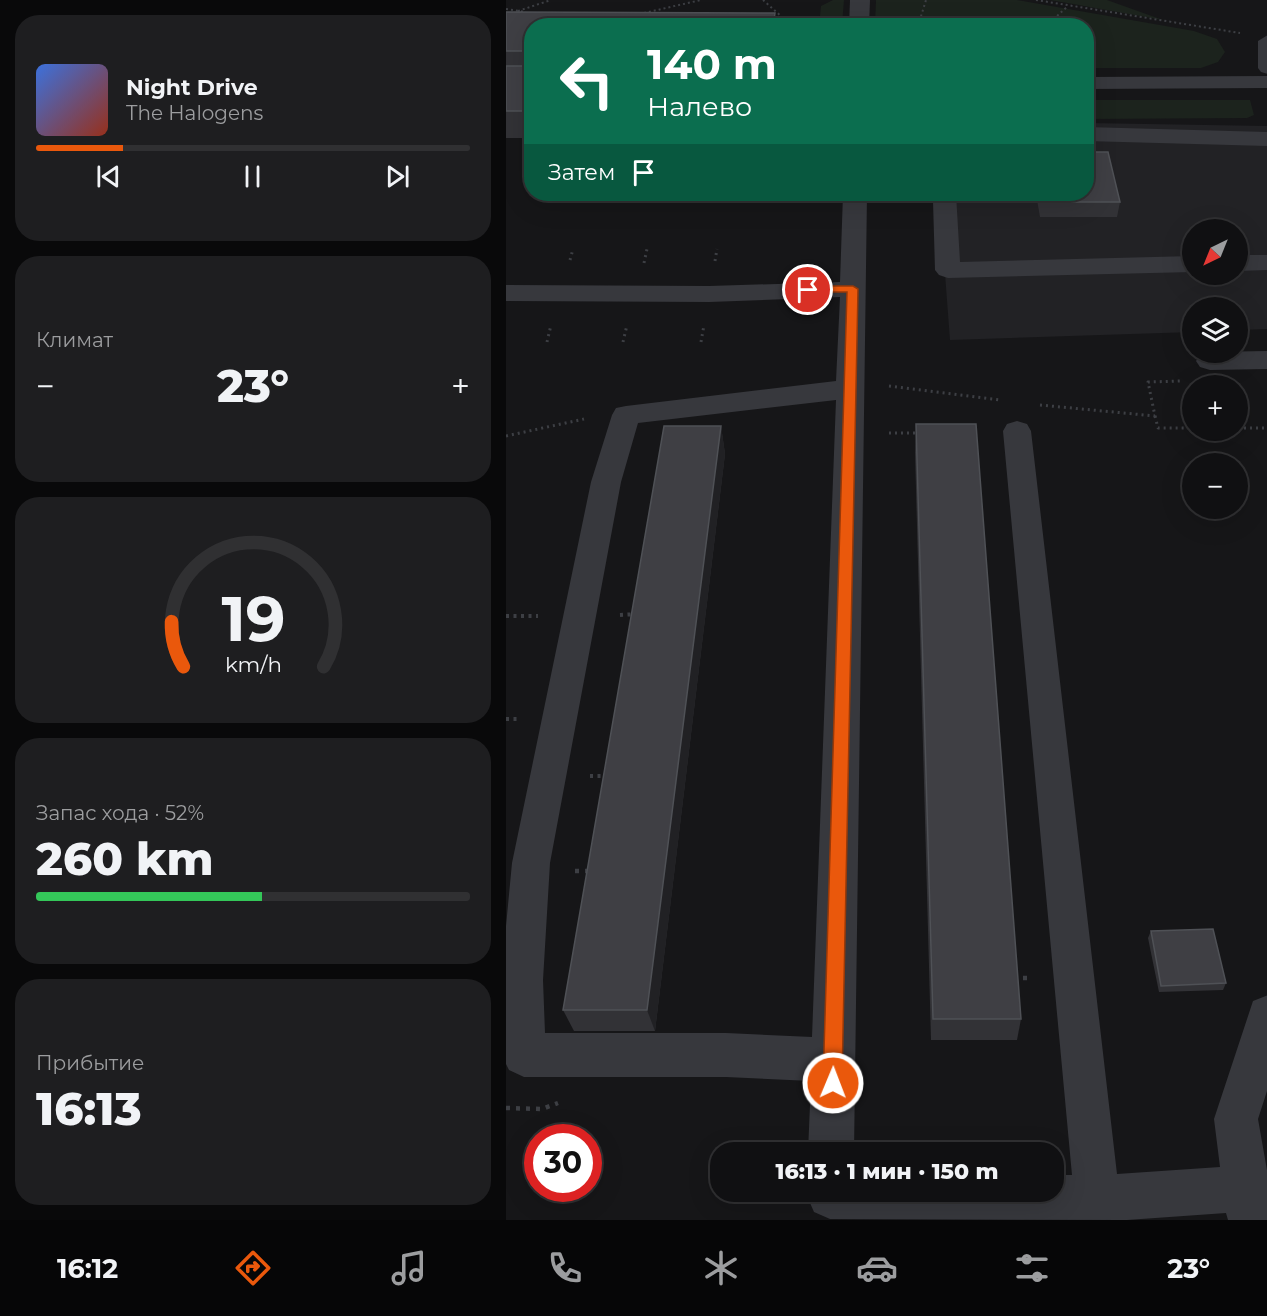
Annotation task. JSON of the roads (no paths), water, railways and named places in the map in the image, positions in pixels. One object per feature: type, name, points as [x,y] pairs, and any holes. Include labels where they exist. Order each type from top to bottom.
[{"type":"street","points":[[859,18],[860,0]]},
{"type":"street","points":[[1268,41],[1268,68]]},
{"type":"street","points":[[1094,83],[1268,82]]},
{"type":"street","points":[[1094,134],[1268,139]]},
{"type":"street","points":[[831,1142],[855,201]]},
{"type":"street","points":[[945,201],[948,270],[1182,264]]},
{"type":"street","points":[[1248,263],[1268,262]]},
{"type":"street","points":[[506,294],[709,294],[853,289]]},
{"type":"street","points":[[1248,360],[1268,360]]},
{"type":"street","points":[[833,1060],[726,1055],[524,1055],[522,980],[531,863],[606,482],[626,415],[850,389]]},
{"type":"street","points":[[1018,412],[1097,1199]]},
{"type":"street","points":[[1064,1199],[1248,1204],[1236,1119],[1268,1016]]}]
